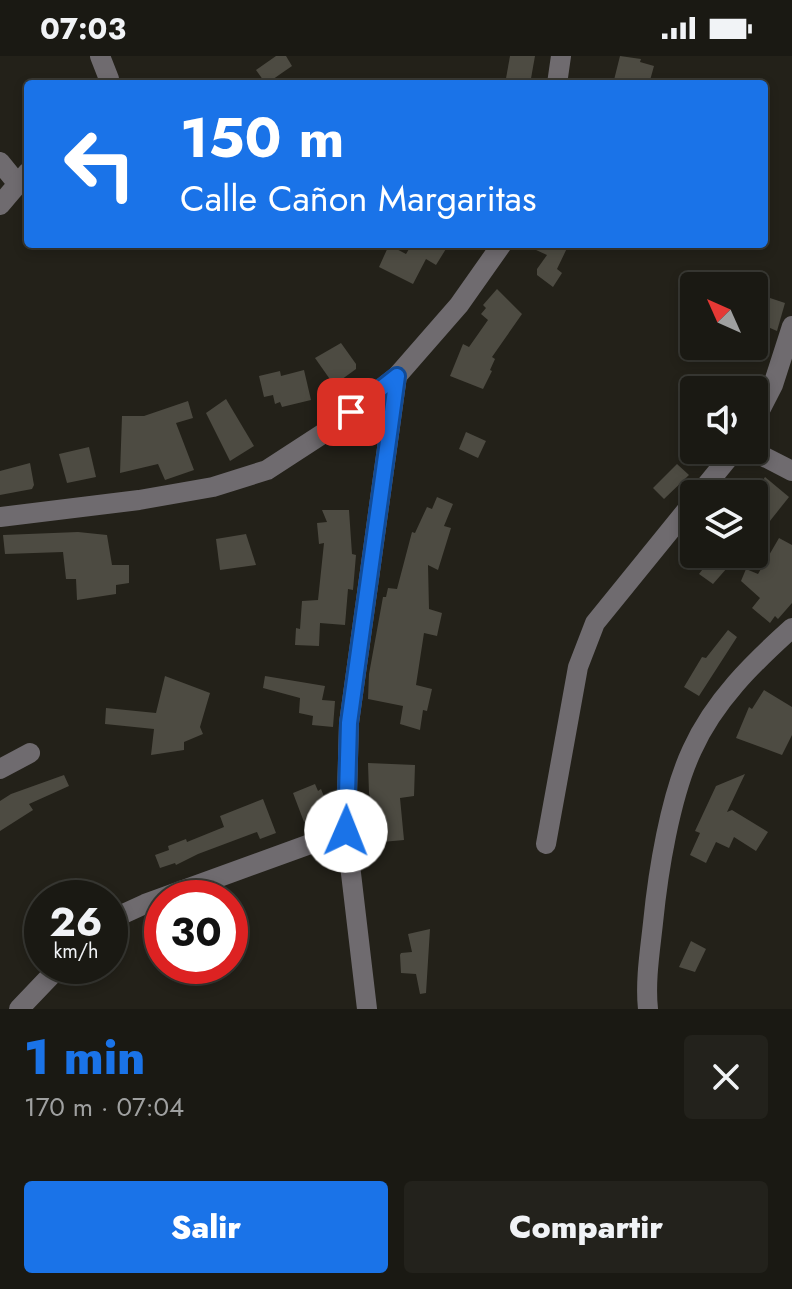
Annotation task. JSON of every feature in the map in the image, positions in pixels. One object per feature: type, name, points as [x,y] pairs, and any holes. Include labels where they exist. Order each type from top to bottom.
[{"type":"street","points":[[100,56],[109,80]]},
{"type":"street","points":[[558,80],[561,56]]},
{"type":"street","points":[[0,162],[22,178],[0,205]]},
{"type":"street","points":[[0,517],[198,490],[267,470],[327,431],[397,376],[459,305],[499,248]]},
{"type":"street","points":[[768,395],[792,326]]},
{"type":"street","points":[[367,1009],[346,831],[349,723],[397,376]]},
{"type":"street","points":[[768,459],[792,471]]},
{"type":"street","points":[[710,480],[724,464]]},
{"type":"street","points":[[546,844],[578,667],[595,623],[680,518]]},
{"type":"street","points":[[648,1009],[656,896],[677,793],[692,750],[716,709],[754,662],[792,628]]},
{"type":"street","points":[[0,769],[30,753]]},
{"type":"street","points":[[128,912],[346,831]]},
{"type":"street","points":[[19,1009],[42,984]]},
{"type":"building","points":[[276,56],[286,56],[292,66],[272,80],[263,80],[256,70]]},
{"type":"building","points":[[510,56],[535,56],[531,80],[506,80]]},
{"type":"building","points":[[620,56],[641,59],[640,62],[654,66],[650,80],[614,80]]},
{"type":"building","points":[[388,248],[406,254],[409,249],[447,248],[436,265],[426,259],[413,284],[379,267]]},
{"type":"building","points":[[532,248],[567,248],[557,269],[562,273],[553,287],[537,275],[537,269],[547,255]]},
{"type":"building","points":[[497,289],[522,314],[492,357],[495,359],[492,371],[483,389],[450,376],[463,344],[469,347],[488,320],[481,314],[486,308],[483,305]]},
{"type":"building","points":[[768,297],[785,303],[777,331],[768,327]]},
{"type":"building","points":[[341,343],[356,364],[356,369],[334,385],[315,358]]},
{"type":"building","points":[[304,370],[311,400],[282,407],[280,402],[275,404],[273,395],[264,397],[259,376],[280,371],[281,376]]},
{"type":"building","points":[[226,399],[254,446],[230,461],[206,413]]},
{"type":"building","points":[[188,401],[193,418],[176,423],[194,470],[165,480],[158,464],[120,473],[122,416],[144,416]]},
{"type":"building","points":[[466,432],[486,441],[478,458],[459,449]]},
{"type":"building","points":[[89,447],[96,477],[67,483],[59,454]]},
{"type":"building","points":[[30,463],[32,489],[0,495],[0,471]]},
{"type":"building","points":[[677,464],[689,475],[680,480],[664,499],[653,488]]},
{"type":"building","points":[[765,477],[789,497],[768,523],[768,480],[763,480]]},
{"type":"building","points":[[437,497],[453,504],[444,526],[451,528],[438,570],[428,565],[429,609],[442,613],[437,636],[424,633],[416,685],[432,689],[427,711],[423,710],[420,730],[400,724],[403,706],[368,699],[369,674],[383,597],[386,597],[388,588],[397,589],[412,532],[415,533],[427,507],[432,509]]},
{"type":"building","points":[[322,510],[349,510],[352,554],[356,555],[353,590],[348,589],[345,625],[320,623],[319,646],[295,645],[296,628],[300,629],[302,601],[318,600],[324,543],[319,544],[317,523],[327,522]]},
{"type":"building","points":[[78,532],[107,535],[112,565],[129,565],[129,583],[116,585],[116,594],[77,600],[76,579],[66,579],[63,552],[5,554],[3,535]]},
{"type":"building","points":[[246,534],[256,565],[220,570],[216,539]]},
{"type":"building","points":[[779,538],[792,545],[792,603],[778,619],[775,616],[770,623],[752,608],[760,598],[741,581],[746,569],[758,574],[762,568],[768,568],[768,557]]},
{"type":"building","points":[[704,568],[727,568],[713,584],[699,574]]},
{"type":"building","points":[[728,630],[737,637],[699,696],[684,687],[702,657],[706,658]]},
{"type":"building","points":[[165,676],[210,693],[200,727],[203,734],[184,742],[184,750],[151,755],[154,729],[105,724],[106,708],[156,713]]},
{"type":"building","points":[[265,676],[325,686],[322,700],[335,701],[333,727],[312,725],[313,716],[299,713],[300,698],[263,688]]},
{"type":"building","points":[[764,690],[792,707],[792,735],[782,755],[736,738],[749,707],[752,709]]},
{"type":"building","points":[[368,763],[415,765],[414,796],[400,798],[404,840],[382,842],[369,793]]},
{"type":"building","points":[[745,774],[727,812],[732,810],[768,832],[756,851],[734,837],[729,848],[716,842],[706,863],[690,855],[700,833],[695,831],[716,786]]},
{"type":"building","points":[[64,775],[69,786],[29,804],[33,810],[0,831],[0,801]]},
{"type":"building","points":[[315,784],[318,791],[321,789],[327,804],[316,808],[319,817],[304,822],[293,793]]},
{"type":"building","points":[[263,799],[276,833],[260,839],[257,832],[176,865],[160,868],[155,855],[169,850],[168,846],[224,827],[220,816]]},
{"type":"building","points":[[430,929],[426,993],[420,994],[416,974],[401,973],[400,955],[412,952],[408,934]]},
{"type":"building","points":[[691,941],[706,949],[695,972],[679,967]]},
{"type":"route","points":[[346,831],[349,723],[397,376],[351,412]]}]
